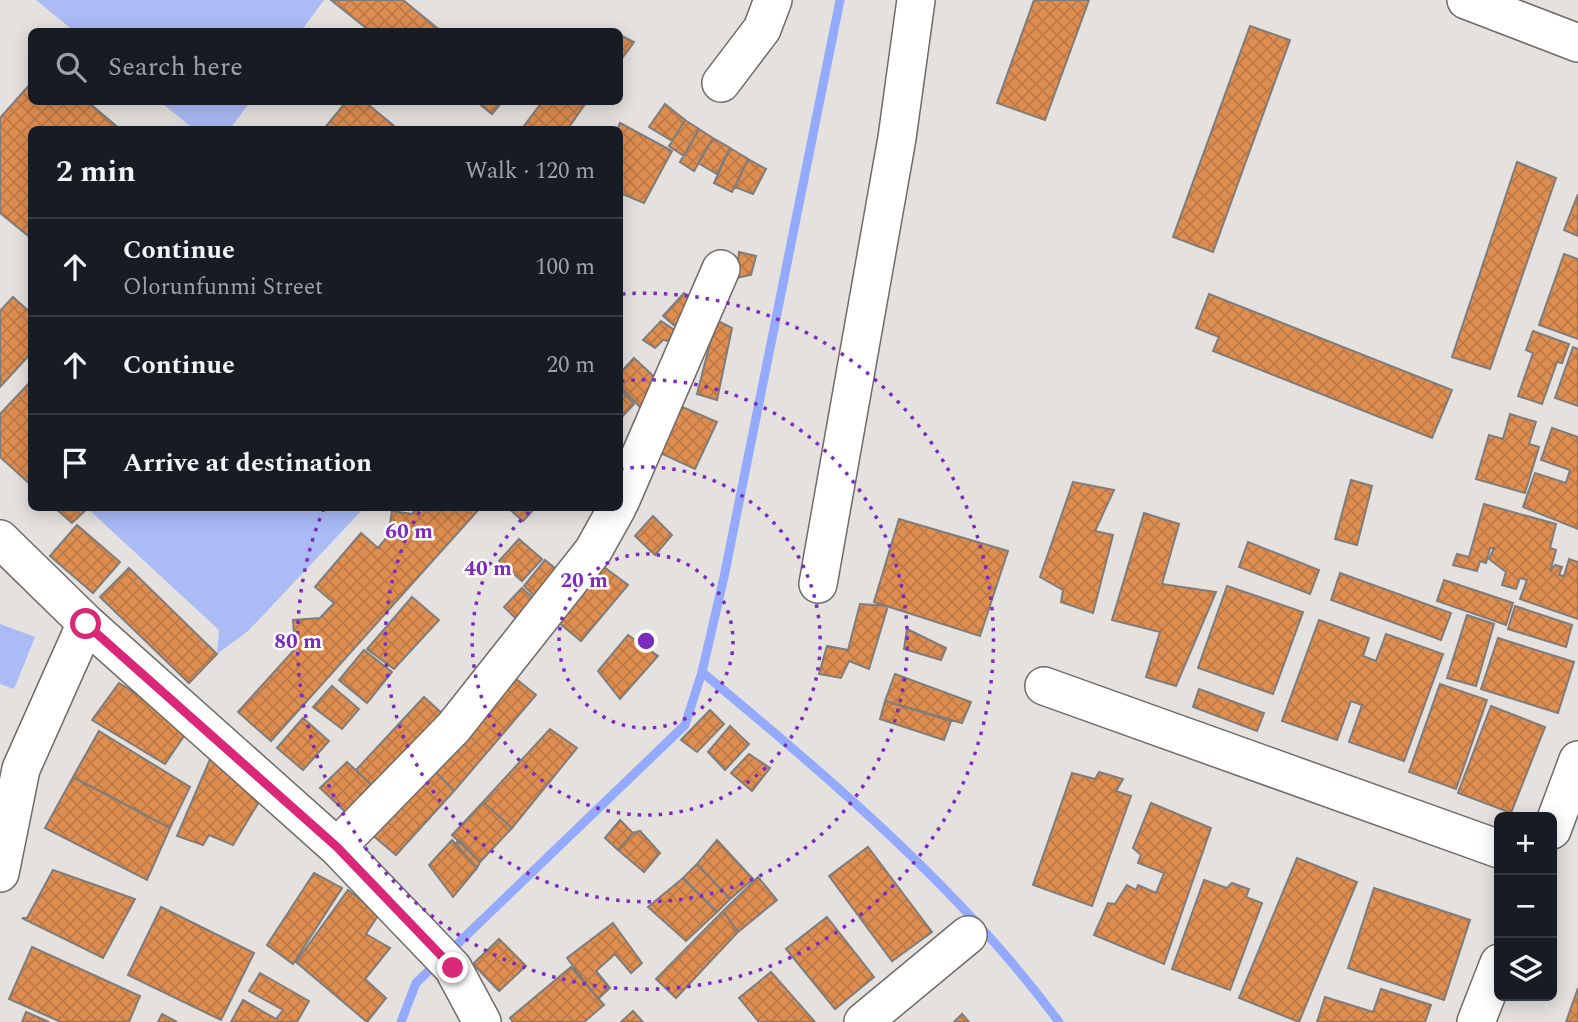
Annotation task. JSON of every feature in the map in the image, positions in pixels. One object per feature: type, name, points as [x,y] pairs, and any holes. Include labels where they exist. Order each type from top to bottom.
[{"type":"street","points":[[722,83],[762,29],[774,0]]},
{"type":"street","points":[[818,584],[897,138],[916,0]]},
{"type":"street","points":[[1466,0],[1578,43]]},
{"type":"street","points":[[623,495],[721,269]]},
{"type":"street","points":[[337,847],[454,727],[593,551],[615,511]]},
{"type":"street","points":[[0,540],[86,624],[337,847],[409,919],[447,962],[482,1022]]},
{"type":"street","points":[[0,873],[21,769],[86,624]]},
{"type":"street","points":[[1044,686],[1494,847]]},
{"type":"street","points":[[1557,817],[1578,760]]},
{"type":"street","points":[[863,1022],[968,935]]},
{"type":"street","points":[[1476,1022],[1494,976]]},
{"type":"shaded area","points":[[36,0],[324,0],[303,28],[70,28]]},
{"type":"shaded area","points":[[164,105],[248,105],[232,126],[190,126]]},
{"type":"shaded area","points":[[90,511],[361,511],[248,631],[217,654],[219,630]]},
{"type":"shaded area","points":[[0,624],[35,637],[14,689],[0,684]]},
{"type":"building","points":[[331,0],[403,0],[437,28],[366,28]]},
{"type":"building","points":[[1034,0],[1089,0],[1045,120],[997,103]]},
{"type":"building","points":[[1250,26],[1290,40],[1213,252],[1173,237]]},
{"type":"building","points":[[623,36],[634,42],[623,57]]},
{"type":"building","points":[[28,86],[28,105],[92,105],[116,126],[28,126],[28,236],[0,213],[0,118]]},
{"type":"building","points":[[665,104],[685,120],[672,141],[649,127]]},
{"type":"building","points":[[344,105],[369,105],[394,126],[326,126]]},
{"type":"building","points":[[481,105],[500,105],[492,114]]},
{"type":"building","points":[[540,105],[584,105],[570,126],[524,126]]},
{"type":"building","points":[[685,120],[699,129],[684,156],[669,146]]},
{"type":"building","points":[[620,123],[672,151],[644,203],[623,194],[623,126],[619,126]]},
{"type":"building","points":[[699,129],[713,138],[694,171],[680,162]]},
{"type":"building","points":[[713,138],[730,148],[717,174],[698,163]]},
{"type":"building","points":[[730,148],[748,159],[732,192],[714,183]]},
{"type":"building","points":[[748,159],[766,169],[753,194],[735,187]]},
{"type":"building","points":[[1517,162],[1556,178],[1490,369],[1452,357]]},
{"type":"building","points":[[1578,194],[1578,236],[1564,230]]},
{"type":"building","points":[[739,252],[756,256],[751,275],[736,278]]},
{"type":"building","points":[[1564,254],[1578,259],[1578,339],[1539,325]]},
{"type":"building","points":[[684,293],[696,301],[675,326],[663,316]]},
{"type":"building","points":[[1209,294],[1452,390],[1432,438],[1213,351],[1219,337],[1196,328]]},
{"type":"building","points":[[13,297],[28,310],[28,356],[0,387],[0,311]]},
{"type":"building","points":[[716,320],[732,328],[717,400],[697,394]]},
{"type":"building","points":[[661,321],[676,331],[668,341],[663,340],[655,348],[643,340]]},
{"type":"building","points":[[1533,331],[1569,344],[1562,363],[1557,362],[1542,404],[1518,396],[1533,353],[1526,350]]},
{"type":"building","points":[[1573,347],[1578,349],[1578,406],[1555,398]]},
{"type":"building","points":[[634,358],[663,385],[641,408],[623,389],[623,370]]},
{"type":"building","points":[[28,384],[28,482],[0,457],[0,414]]},
{"type":"building","points":[[623,392],[634,404],[623,416]]},
{"type":"building","points":[[673,403],[717,422],[695,469],[656,451]]},
{"type":"building","points":[[1510,414],[1536,422],[1529,444],[1539,447],[1525,493],[1476,479],[1489,435],[1503,439]]},
{"type":"building","points":[[1552,428],[1578,437],[1578,529],[1523,507],[1535,473],[1566,483],[1570,470],[1541,460]]},
{"type":"building","points":[[1351,480],[1372,486],[1357,545],[1335,539]]},
{"type":"building","points":[[1073,482],[1114,490],[1095,531],[1113,535],[1093,613],[1061,602],[1063,590],[1040,577]]},
{"type":"building","points":[[1484,504],[1556,524],[1550,548],[1556,550],[1550,572],[1555,565],[1562,567],[1559,575],[1564,576],[1569,559],[1578,562],[1578,619],[1520,599],[1527,580],[1520,578],[1516,589],[1502,585],[1506,572],[1489,559],[1494,548],[1490,548],[1486,563],[1480,561],[1477,571],[1453,565],[1457,554],[1469,557]]},
{"type":"building","points":[[58,511],[85,511],[72,523]]},
{"type":"building","points":[[392,511],[412,514],[414,511],[477,511],[271,741],[238,712],[295,649],[293,620],[320,618],[334,603],[315,587],[361,533],[378,548],[388,536]]},
{"type":"building","points":[[511,511],[532,511],[523,521]]},
{"type":"building","points":[[1144,513],[1179,524],[1162,584],[1216,592],[1176,686],[1146,677],[1160,632],[1112,620]]},
{"type":"building","points":[[653,516],[672,535],[655,555],[635,536]]},
{"type":"building","points":[[899,519],[1008,551],[980,636],[874,602]]},
{"type":"building","points":[[77,525],[120,562],[93,593],[50,556]]},
{"type":"building","points":[[519,539],[542,559],[522,581],[499,561]]},
{"type":"building","points":[[1248,542],[1319,570],[1310,594],[1239,567]]},
{"type":"building","points":[[545,560],[567,578],[545,606],[524,586]]},
{"type":"building","points":[[604,567],[628,585],[581,641],[558,622]]},
{"type":"building","points":[[129,568],[217,654],[189,683],[100,597]]},
{"type":"building","points":[[1340,573],[1451,613],[1441,640],[1331,600]]},
{"type":"building","points":[[1444,580],[1513,603],[1506,625],[1437,601]]},
{"type":"building","points":[[1227,586],[1303,612],[1273,694],[1198,668]]},
{"type":"building","points":[[522,588],[544,608],[526,628],[504,607]]},
{"type":"building","points":[[412,597],[439,620],[394,669],[367,649]]},
{"type":"building","points":[[860,604],[888,606],[869,669],[849,661],[841,678],[819,674],[827,646],[848,650]]},
{"type":"building","points":[[1515,606],[1572,625],[1566,647],[1508,629]]},
{"type":"building","points":[[1467,615],[1494,624],[1476,686],[1447,678]]},
{"type":"building","points":[[1319,620],[1369,638],[1363,656],[1376,661],[1386,634],[1443,654],[1404,761],[1349,742],[1362,705],[1351,701],[1337,740],[1282,721]]},
{"type":"building","points":[[907,629],[946,648],[941,660],[904,649]]},
{"type":"building","points":[[628,635],[658,656],[620,699],[598,671]]},
{"type":"building","points":[[1498,638],[1574,662],[1558,713],[1481,689]]},
{"type":"building","points":[[364,650],[392,672],[367,703],[339,680]]},
{"type":"building","points":[[895,674],[971,702],[962,723],[885,701]]},
{"type":"building","points":[[511,675],[536,695],[454,791],[432,768]]},
{"type":"building","points":[[119,683],[190,727],[165,764],[92,720]]},
{"type":"building","points":[[1440,684],[1487,700],[1456,789],[1409,772]]},
{"type":"building","points":[[332,686],[359,709],[342,729],[313,707]]},
{"type":"building","points":[[1199,689],[1264,713],[1257,731],[1193,707]]},
{"type":"building","points":[[424,697],[444,715],[380,793],[356,770]]},
{"type":"building","points":[[885,701],[951,721],[944,740],[880,719]]},
{"type":"building","points":[[1491,706],[1545,727],[1511,812],[1458,793]]},
{"type":"building","points":[[710,710],[724,724],[697,752],[681,740]]},
{"type":"building","points":[[303,718],[329,741],[303,770],[277,748]]},
{"type":"building","points":[[730,726],[749,744],[725,770],[708,752]]},
{"type":"building","points":[[550,729],[577,748],[512,828],[483,802]]},
{"type":"building","points":[[99,731],[190,787],[170,828],[73,777]]},
{"type":"building","points":[[749,754],[770,768],[752,791],[731,773]]},
{"type":"building","points":[[211,757],[266,790],[233,845],[209,835],[203,845],[177,836]]},
{"type":"building","points":[[347,762],[380,793],[355,821],[320,788]]},
{"type":"building","points":[[432,768],[454,791],[396,855],[371,834]]},
{"type":"building","points":[[1099,772],[1123,779],[1116,791],[1131,796],[1092,906],[1033,885],[1072,773],[1095,779]]},
{"type":"building","points":[[73,777],[170,828],[147,880],[45,828]]},
{"type":"building","points":[[483,802],[512,828],[480,862],[452,835]]},
{"type":"building","points":[[1151,803],[1211,828],[1164,964],[1094,935],[1108,903],[1115,904],[1127,885],[1136,890],[1138,885],[1156,893],[1164,873],[1138,863],[1141,855],[1133,848]]},
{"type":"building","points":[[620,820],[633,833],[618,850],[605,838]]},
{"type":"building","points":[[640,831],[660,853],[644,872],[618,850],[633,833]]},
{"type":"building","points":[[452,840],[477,868],[453,897],[429,865]]},
{"type":"building","points":[[459,840],[480,862],[477,868],[455,844]]},
{"type":"building","points":[[717,840],[753,879],[730,899],[697,864]]},
{"type":"building","points":[[868,847],[932,932],[892,961],[829,876]]},
{"type":"building","points":[[1297,858],[1357,882],[1299,1022],[1239,998]]},
{"type":"building","points":[[697,864],[730,899],[717,912],[683,878]]},
{"type":"building","points":[[53,870],[135,899],[103,958],[22,918],[27,918]]},
{"type":"building","points":[[314,873],[342,888],[293,964],[267,945]]},
{"type":"building","points":[[758,877],[777,900],[738,932],[723,911]]},
{"type":"building","points":[[683,878],[717,912],[686,941],[648,907]]},
{"type":"building","points":[[1204,880],[1227,888],[1232,883],[1249,889],[1246,897],[1262,903],[1230,990],[1172,969]]},
{"type":"building","points":[[1374,888],[1470,920],[1444,1000],[1348,968]]},
{"type":"building","points":[[348,890],[379,914],[366,934],[390,948],[365,979],[386,998],[367,1022],[296,962]]},
{"type":"building","points":[[161,907],[254,953],[221,1020],[128,975]]},
{"type":"building","points":[[723,911],[738,932],[676,998],[656,979]]},
{"type":"building","points":[[827,917],[874,977],[835,1009],[786,949]]},
{"type":"building","points":[[613,923],[642,963],[631,973],[615,954],[596,971],[610,988],[598,999],[567,958]]},
{"type":"building","points":[[499,939],[526,966],[499,991],[473,964]]},
{"type":"building","points":[[32,947],[140,996],[129,1022],[61,1022],[9,999]]},
{"type":"building","points":[[571,967],[604,1005],[584,1022],[513,1022],[510,1018]]},
{"type":"building","points":[[771,972],[815,1022],[759,1022],[739,998]]},
{"type":"building","points":[[260,973],[309,1001],[297,1022],[231,1022],[243,1000],[276,1019],[283,1010],[249,991]]},
{"type":"building","points":[[1578,988],[1578,1022],[1566,1022]]},
{"type":"building","points":[[1381,989],[1431,1005],[1425,1022],[1317,1022],[1325,997],[1373,1012]]},
{"type":"building","points":[[633,1011],[643,1022],[621,1022]]},
{"type":"building","points":[[26,1012],[49,1022],[22,1022]]},
{"type":"building","points":[[162,1014],[177,1022],[158,1022]]},
{"type":"building","points":[[962,1014],[969,1022],[954,1022]]},
{"type":"waterway","points":[[840,0],[724,577],[702,672],[845,794],[936,880],[979,925],[1059,1022]]},
{"type":"waterway","points":[[448,953],[685,725],[702,672]]},
{"type":"waterway","points":[[401,1022],[416,983],[438,962]]},
{"type":"route","points":[[86,624],[337,847],[409,919],[453,968]]}]
